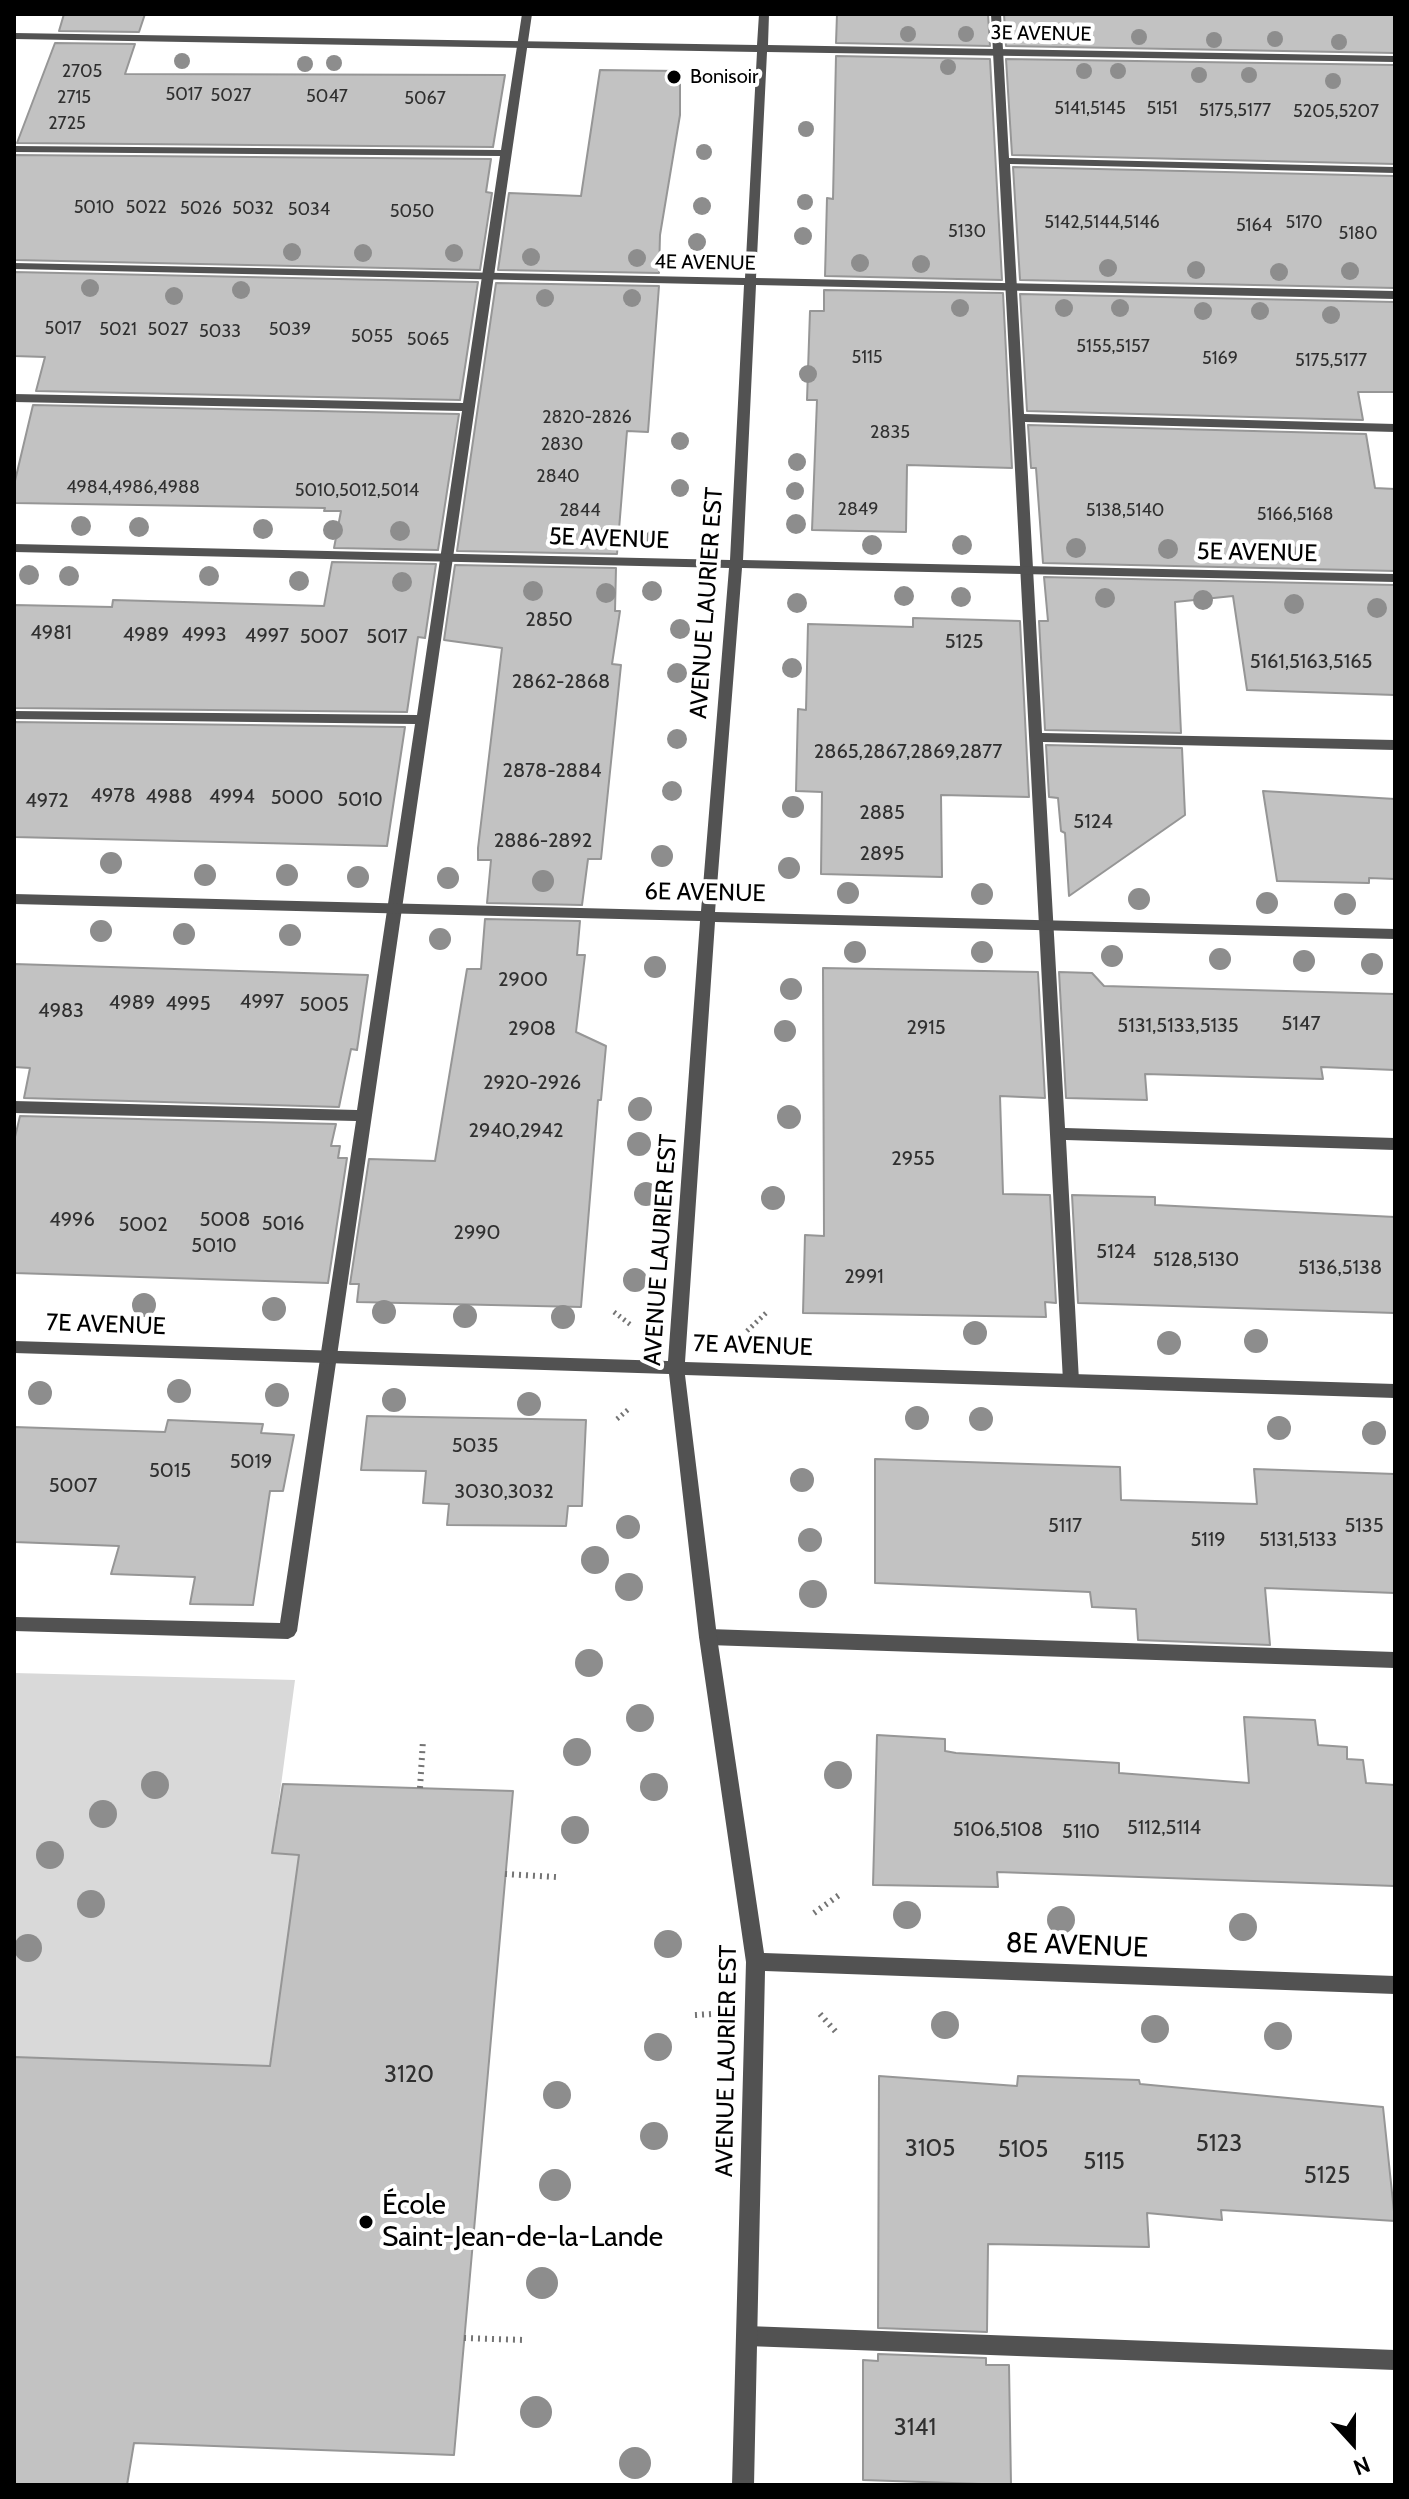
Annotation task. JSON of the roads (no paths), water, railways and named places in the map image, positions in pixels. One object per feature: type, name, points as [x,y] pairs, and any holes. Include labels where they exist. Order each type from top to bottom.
[{"type":"street","points":[[14,1624],[288,1631],[527,14]]},
{"type":"street","name":"AVENUE LAURIER EST","points":[[743,2485],[756,1962],[708,1637],[676,1367],[736,564],[764,14]]},
{"type":"street","points":[[996,14],[1071,1381]]},
{"type":"street","name":"3E AVENUE","points":[[14,36],[1395,59]]},
{"type":"street","points":[[14,149],[506,153]]},
{"type":"street","points":[[1004,161],[1395,170]]},
{"type":"street","name":"4E AVENUE","points":[[14,266],[1395,295]]},
{"type":"street","points":[[14,398],[469,407]]},
{"type":"street","points":[[1018,418],[1395,428]]},
{"type":"street","name":"5E AVENUE","points":[[14,548],[1395,578]]},
{"type":"street","points":[[14,715],[422,720]]},
{"type":"street","points":[[1035,737],[1395,745]]},
{"type":"street","name":"6E AVENUE","points":[[14,899],[1395,934]]},
{"type":"street","points":[[14,1107],[363,1116]]},
{"type":"street","points":[[1057,1134],[1395,1144]]},
{"type":"street","name":"7E AVENUE","points":[[14,1347],[1395,1391]]},
{"type":"street","points":[[708,1637],[1395,1660]]},
{"type":"street","name":"8E AVENUE","points":[[756,1962],[1395,1985]]},
{"type":"street","points":[[747,2336],[1395,2360]]},
{"type":"place","name":"Bonisoir","points":[[674,77]]},
{"type":"place","name":"École Saint-Jean-de-la-Lande","points":[[366,2222]]}]
